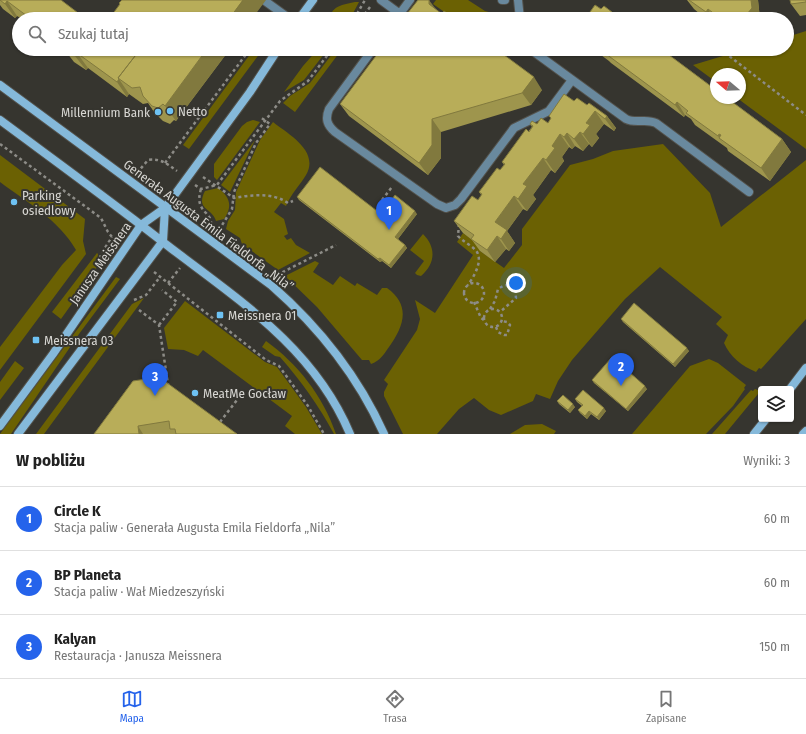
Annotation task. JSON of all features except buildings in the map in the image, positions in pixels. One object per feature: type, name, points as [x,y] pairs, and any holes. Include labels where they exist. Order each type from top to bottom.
[{"type":"street","points":[[304,12],[313,0]]},
{"type":"street","points":[[18,434],[163,241],[165,208],[250,92],[273,56]]},
{"type":"street","name":"Generała Augusta Emila Fieldorfa „Nila”","points":[[0,85],[124,175],[165,208],[271,285],[307,318],[330,345],[347,368],[384,434]]},
{"type":"street","points":[[0,120],[248,306],[289,343],[318,378],[344,419],[350,434]]},
{"type":"street","name":"Janusza Meissnera","points":[[0,426],[53,354],[141,225],[165,208]]},
{"type":"street","points":[[792,386],[806,368]]},
{"type":"street","points":[[754,434],[764,422]]},
{"type":"street","points":[[803,434],[806,430]]},
{"type":"lane","points":[[381,0],[394,12]]},
{"type":"lane","points":[[401,12],[410,0]]},
{"type":"lane","points":[[518,0],[519,12]]},
{"type":"lane","points":[[265,1],[280,12]]},
{"type":"lane","points":[[368,56],[329,109],[326,119],[331,128],[399,177],[440,206],[450,208],[455,205],[514,128],[549,111],[572,80]]},
{"type":"lane","points":[[539,56],[626,119],[637,122],[647,120],[656,123],[749,192]]},
{"type":"path","points":[[358,12],[365,0]]},
{"type":"path","points":[[366,12],[370,7]]},
{"type":"path","points":[[165,162],[245,56]]},
{"type":"path","points":[[729,56],[805,113]]},
{"type":"path","points":[[219,230],[229,215],[234,198],[234,192],[256,143],[270,124],[260,117]]},
{"type":"path","points":[[0,144],[77,202]]},
{"type":"path","points":[[202,176],[234,198],[257,195],[279,197],[288,203],[293,201]]},
{"type":"path","points":[[382,200],[399,177]]},
{"type":"path","points":[[455,205],[459,222],[458,236],[477,252],[478,258],[476,270],[468,285],[464,293],[468,301],[474,302],[481,300],[484,296],[484,291],[479,284],[471,283],[468,285]]},
{"type":"path","points":[[276,275],[336,245]]},
{"type":"path","points":[[485,321],[484,316],[495,301],[498,289],[506,285],[512,286],[515,288],[516,298],[500,312]]},
{"type":"path","points":[[159,325],[177,302],[162,290]]},
{"type":"path","points":[[474,302],[481,318],[491,327],[496,327]]},
{"type":"path","points":[[490,309],[494,308],[500,312],[502,321]]},
{"type":"path","points":[[139,310],[159,325],[168,384]]},
{"type":"path","points":[[202,310],[266,360],[279,366],[308,406],[324,434]]},
{"type":"path","points":[[496,327],[498,332],[507,334],[510,325],[507,322],[502,321]]},
{"type":"path","points":[[496,327],[502,321]]},
{"type":"path","points":[[161,384],[168,384],[174,389]]},
{"type":"path","points":[[220,422],[236,400]]},
{"type":"path","points":[[215,419],[225,426]]},
{"type":"shaded area","points":[[436,0],[468,0],[489,12],[444,12],[433,4]]},
{"type":"shaded area","points":[[359,2],[354,12],[332,12],[342,5]]},
{"type":"shaded area","points":[[806,31],[806,149],[745,104],[746,68],[710,68],[710,78],[693,65],[723,56],[794,56],[794,35]]},
{"type":"shaded area","points":[[249,56],[258,56],[189,149],[183,145]]},
{"type":"shaded area","points":[[312,56],[323,56],[304,80],[284,92]]},
{"type":"shaded area","points":[[331,56],[337,56],[295,112],[283,103],[290,96],[310,83]]},
{"type":"shaded area","points":[[253,120],[260,122],[217,180],[214,177],[214,164],[242,126]]},
{"type":"shaded area","points":[[273,122],[300,144],[306,151],[309,158],[309,166],[306,175],[286,206],[281,203],[274,212],[284,219],[288,234],[284,236],[287,240],[291,238],[296,245],[310,253],[278,270],[242,244],[240,238],[226,229],[228,221],[235,210],[236,192],[260,140]]},
{"type":"shaded area","points":[[255,140],[230,192],[221,185]]},
{"type":"shaded area","points":[[663,144],[710,193],[721,227],[806,160],[806,319],[761,369],[759,368],[756,372],[746,367],[730,353],[724,343],[728,335],[716,324],[722,317],[660,267],[625,299],[572,360],[558,381],[550,399],[536,394],[533,401],[501,415],[489,410],[474,398],[459,409],[437,434],[403,434],[384,396],[384,392],[388,384],[384,380],[417,330],[420,319],[415,300],[435,313],[473,255],[457,242],[463,233],[483,248],[480,251],[504,268],[522,245],[522,229],[570,165],[593,159],[613,151]]},
{"type":"shaded area","points":[[0,155],[85,219],[83,241],[86,254],[0,370],[0,347],[62,265],[76,250],[69,239],[52,221],[0,182]]},
{"type":"shaded area","points":[[218,188],[228,198],[229,210],[224,219],[216,221],[212,214],[203,205],[202,197],[205,191]]},
{"type":"shaded area","points":[[423,234],[430,244],[432,250],[432,260],[426,271],[421,276],[415,273],[424,261],[410,250]]},
{"type":"shaded area","points":[[97,253],[96,270],[61,319],[52,312]]},
{"type":"shaded area","points":[[315,261],[319,263],[313,272],[333,285],[340,276],[355,286],[357,283],[377,295],[382,288],[387,288],[400,302],[403,317],[398,332],[382,357],[377,361],[371,364],[369,360],[362,360],[317,307],[285,276]]},
{"type":"shaded area","points":[[116,277],[120,279],[79,334],[11,434],[0,434]]},
{"type":"shaded area","points":[[144,298],[44,434],[36,434],[132,304]]},
{"type":"shaded area","points":[[185,301],[265,362],[277,367],[306,407],[322,434],[295,434],[285,426],[292,416],[203,350],[198,356],[184,350],[168,349],[164,328]]},
{"type":"shaded area","points":[[266,341],[289,360],[308,382],[317,394],[331,420],[336,434],[334,434],[316,404],[288,366],[280,357],[275,356],[262,347]]},
{"type":"shaded area","points":[[709,359],[718,363],[746,385],[744,388],[745,389],[733,406],[706,434],[632,434],[690,366]]},
{"type":"shaded area","points":[[15,361],[24,368],[0,400],[0,382]]},
{"type":"shaded area","points":[[755,389],[758,390],[758,394],[725,434],[712,434],[751,390],[753,391]]},
{"type":"shaded area","points":[[542,424],[556,431],[554,434],[510,434],[525,425]]},
{"type":"place","name":"Netto","points":[[170,111]]},
{"type":"place","name":"Millennium Bank","points":[[158,112]]},
{"type":"place","name":"Parking osiedlowy","points":[[14,202]]},
{"type":"place","name":"Circle K","points":[[389,230]]},
{"type":"place","name":"Meissnera 01","points":[[220,315]]},
{"type":"place","name":"Meissnera 03","points":[[36,340]]},
{"type":"place","name":"BP Planeta","points":[[621,386]]},
{"type":"place","name":"MeatMe Gocław","points":[[195,393]]},
{"type":"place","name":"Kalyan","points":[[155,396]]}]
